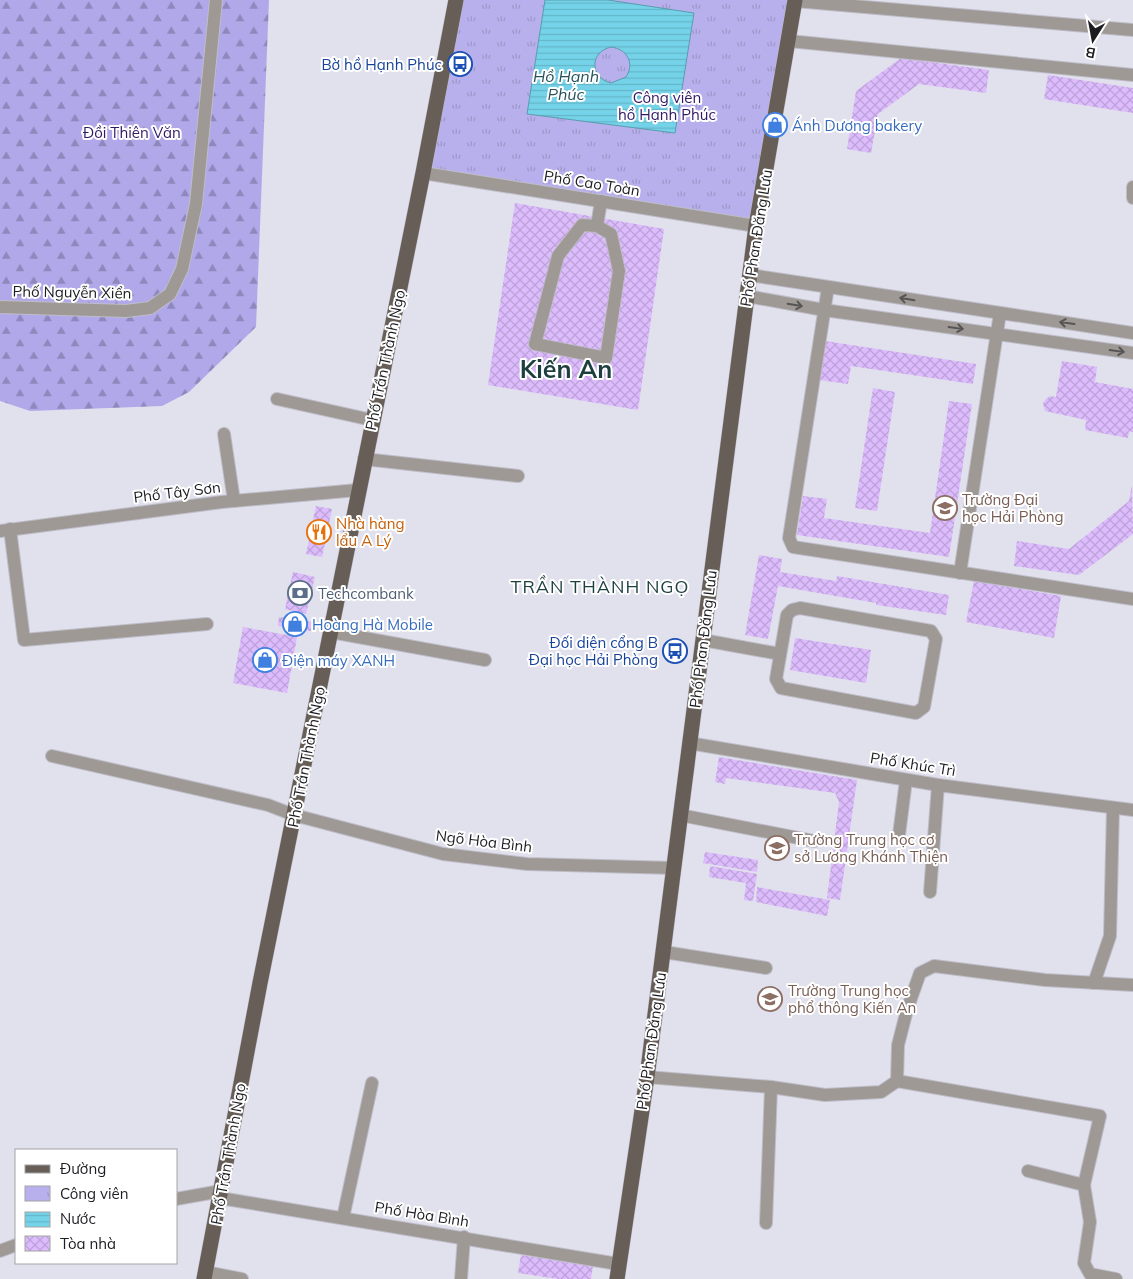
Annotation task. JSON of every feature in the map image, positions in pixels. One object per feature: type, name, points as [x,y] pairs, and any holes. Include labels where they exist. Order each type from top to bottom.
[{"type":"main road","name":"Phố Trần Thành Ngọ","points":[[205,1275],[364,459],[424,174],[456,0]]},
{"type":"main road","name":"Phố Phan Đăng Lưu","points":[[617,1272],[664,952],[702,640],[756,226],[795,1]]},
{"type":"street","name":"Phố Nguyễn Xiển","points":[[0,308],[126,311],[150,308],[170,294],[182,269],[196,204],[216,0]]},
{"type":"street","points":[[795,1],[1133,30]]},
{"type":"street","points":[[789,41],[1133,75]]},
{"type":"street","name":"Phố Cao Toàn","points":[[424,174],[756,226]]},
{"type":"street","points":[[1133,187],[1133,198]]},
{"type":"street","points":[[597,226],[601,201]]},
{"type":"street","points":[[582,225],[597,226],[611,234],[619,271],[606,358],[535,344],[558,256],[582,225]]},
{"type":"street","points":[[750,275],[1133,333]]},
{"type":"street","points":[[828,287],[789,544],[798,549],[1133,599]]},
{"type":"street","points":[[747,296],[824,310],[1133,353]]},
{"type":"street","points":[[960,573],[1000,313]]},
{"type":"street","points":[[277,399],[372,420]]},
{"type":"street","points":[[224,434],[234,501]]},
{"type":"street","points":[[364,459],[518,476]]},
{"type":"street","name":"Phố Tây Sơn","points":[[5,530],[234,501],[358,490]]},
{"type":"street","points":[[5,530],[24,640],[207,624]]},
{"type":"street","points":[[800,608],[931,631],[936,639],[924,707],[916,713],[781,688],[776,679],[780,654],[787,616],[792,610],[800,608]]},
{"type":"street","points":[[331,632],[485,660]]},
{"type":"street","points":[[702,640],[780,654]]},
{"type":"street","name":"Phố Khúc Trì","points":[[690,743],[938,785],[1133,810]]},
{"type":"street","name":"Ngõ Hòa Bình","points":[[52,756],[268,805],[294,815],[443,854],[528,864],[674,868]]},
{"type":"street","points":[[899,835],[906,780]]},
{"type":"street","points":[[930,892],[938,785]]},
{"type":"street","points":[[1094,983],[1110,936],[1113,808]]},
{"type":"street","points":[[680,816],[814,841]]},
{"type":"street","points":[[664,952],[766,968]]},
{"type":"street","points":[[897,1081],[898,1045],[907,1010],[920,973],[934,966],[1045,980],[1133,985]]},
{"type":"street","points":[[647,1077],[771,1087],[825,1095],[881,1092],[897,1081],[1100,1116],[1084,1184],[1090,1222],[1084,1263],[1090,1274],[1116,1279]]},
{"type":"street","points":[[343,1218],[372,1083]]},
{"type":"street","points":[[766,1223],[771,1087]]},
{"type":"street","points":[[1028,1170],[1084,1184]]},
{"type":"street","name":"Phố Hòa Bình","points":[[178,1199],[220,1194],[343,1218],[464,1238],[617,1272]]},
{"type":"street","points":[[461,1279],[464,1238]]},
{"type":"street","points":[[0,1251],[15,1245]]},
{"type":"street","points":[[205,1275],[242,1279]]},
{"type":"green space","name":"Đồi Thiên Văn","points":[[0,0],[269,0],[256,327],[189,392],[162,406],[30,411],[0,401]]},
{"type":"green space","name":"Công viên hồ Hạnh Phúc","points":[[457,0],[794,0],[756,226],[423,173]]},
{"type":"water","name":"Hồ Hạnh Phúc","points":[[545,0],[608,0],[694,13],[675,133],[527,114]],"holes":[[[611,47],[617,48],[628,58],[630,67],[626,77],[611,83],[599,76],[596,71],[596,59],[604,50]]]},
{"type":"building","points":[[901,58],[989,70],[986,93],[919,84],[878,114],[871,153],[847,149],[856,91]]},
{"type":"building","points":[[1048,75],[1133,88],[1133,113],[1044,99]]},
{"type":"building","points":[[515,203],[664,229],[638,410],[488,385]]},
{"type":"building","points":[[825,341],[976,364],[973,384],[851,366],[848,384],[819,380]]},
{"type":"building","points":[[1062,361],[1097,367],[1095,382],[1133,389],[1133,432],[1129,431],[1128,438],[1085,430],[1086,420],[1045,411],[1043,403],[1046,399],[1050,396],[1056,397]]},
{"type":"building","points":[[873,388],[895,392],[877,511],[855,508]]},
{"type":"building","points":[[949,401],[972,404],[949,557],[797,535],[803,496],[827,499],[824,518],[930,533]]},
{"type":"building","points":[[1132,485],[1133,534],[1079,575],[1014,566],[1017,541],[1069,549],[1129,501]]},
{"type":"building","name":"Nhà hàng lẩu A Lý","points":[[316,506],[332,509],[322,557],[306,554]]},
{"type":"building","points":[[759,555],[782,559],[780,572],[836,581],[837,576],[949,595],[946,615],[876,605],[876,603],[778,586],[768,639],[745,635]]},
{"type":"building","name":"Techcombank","points":[[293,572],[315,577],[306,614],[285,609]]},
{"type":"building","points":[[974,581],[1061,596],[1054,638],[966,622]]},
{"type":"building","name":"Hoàng Hà Mobile","points":[[279,617],[312,622],[311,631],[278,626]]},
{"type":"building","name":"Điện máy XANH","points":[[243,627],[297,637],[287,693],[233,683]]},
{"type":"building","points":[[795,638],[871,650],[866,683],[790,670]]},
{"type":"building","points":[[719,757],[857,780],[840,900],[827,898],[839,802],[835,793],[726,778],[725,784],[715,782]]},
{"type":"building","points":[[705,852],[758,860],[757,872],[703,863]]},
{"type":"building","points":[[710,866],[757,874],[753,901],[744,900],[746,883],[709,877]]},
{"type":"building","points":[[757,887],[830,900],[827,916],[756,902]]},
{"type":"building","points":[[521,1255],[593,1266],[591,1279],[558,1279],[518,1273]]},
{"type":"place","name":"Bờ hồ Hạnh Phúc","points":[[460,64]]},
{"type":"place","name":"Ánh Dương bakery","points":[[775,125]]},
{"type":"place","name":"Trường Đại học Hải Phòng","points":[[945,508]]},
{"type":"place","name":"Nhà hàng lẩu A Lý","points":[[319,532]]},
{"type":"place","name":"Techcombank","points":[[300,593]]},
{"type":"place","name":"Hoàng Hà Mobile","points":[[295,624]]},
{"type":"place","name":"Đối diện cổng B Đại học Hải Phòng","points":[[675,651]]},
{"type":"place","name":"Điện máy XANH","points":[[265,660]]},
{"type":"place","name":"Trường Trung học cơ sở Lương Khánh Thiện","points":[[777,848]]},
{"type":"place","name":"Trường Trung học phổ thông Kiến An","points":[[770,999]]},
{"type":"district","name":"Kiến An","points":[[566,368]]},
{"type":"district","name":"TRẦN THÀNH NGỌ","points":[[600,586]]}]
